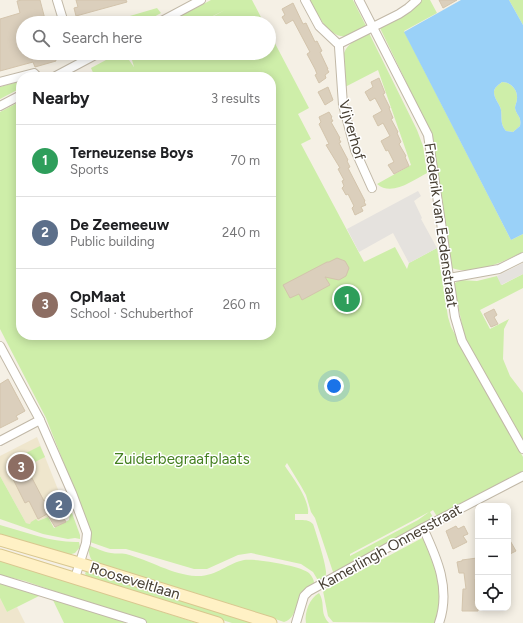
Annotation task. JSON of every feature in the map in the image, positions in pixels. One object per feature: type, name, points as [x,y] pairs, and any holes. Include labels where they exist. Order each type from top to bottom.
[{"type":"main road","name":"Rooseveltlaan","points":[[0,540],[79,563],[270,623]]},
{"type":"main road","name":"Rooseveltlaan","points":[[0,555],[218,623]]},
{"type":"street","points":[[57,0],[62,16]]},
{"type":"street","points":[[171,16],[201,0]]},
{"type":"street","points":[[305,0],[319,26],[339,45],[408,8],[417,0]]},
{"type":"street","name":"Frederik van Eedenstraat","points":[[359,0],[428,135],[455,317],[462,341],[523,449]]},
{"type":"street","name":"Vijverhof","points":[[339,45],[343,105],[355,150],[372,188]]},
{"type":"street","points":[[63,72],[83,61]]},
{"type":"street","points":[[0,82],[16,78]]},
{"type":"street","points":[[0,106],[16,98]]},
{"type":"street","points":[[449,278],[498,270],[523,257]]},
{"type":"street","points":[[0,346],[40,420],[72,493],[87,533],[75,578]]},
{"type":"street","points":[[0,365],[8,361]]},
{"type":"street","points":[[0,442],[40,420]]},
{"type":"street","name":"Kamerlingh Onnesstraat","points":[[296,623],[304,596],[310,591],[423,528],[523,476]]},
{"type":"street","points":[[423,528],[438,561],[442,580],[444,597],[443,613],[439,623]]},
{"type":"street","points":[[0,578],[142,623]]},
{"type":"shaded area","points":[[418,191],[421,196],[414,201],[422,218],[421,219],[437,248],[409,263],[393,233],[359,252],[347,229]]},
{"type":"shaded area","points":[[523,263],[523,274],[501,285],[497,276]]},
{"type":"shaded area","points":[[37,437],[59,492],[47,498],[54,511],[48,517],[30,524],[26,523],[0,476],[0,456]]},
{"type":"shaded area","points":[[0,598],[7,612],[17,607],[25,623],[0,623]]},
{"type":"green space","points":[[211,0],[252,0],[260,16],[214,16],[225,10],[213,16],[180,16]]},
{"type":"green space","points":[[309,0],[353,0],[366,26],[349,35],[340,36],[324,24]]},
{"type":"green space","points":[[421,0],[430,0],[437,13],[404,31],[511,240],[523,234],[523,252],[498,263],[479,269],[460,270],[452,268],[433,140],[380,28],[407,13]]},
{"type":"green space","points":[[509,0],[523,0],[523,25]]},
{"type":"green space","points":[[157,8],[161,13],[156,16],[130,16]]},
{"type":"green space","points":[[369,33],[417,130],[423,146],[427,173],[396,188],[383,188],[377,184],[411,165],[378,70],[345,87],[344,53],[351,43]]},
{"type":"green space","name":"Zuiderbegraafplaats","points":[[276,45],[309,108],[298,114],[311,139],[301,144],[364,262],[395,247],[407,269],[409,263],[437,248],[448,317],[451,327],[523,457],[523,472],[438,518],[433,510],[430,512],[434,519],[336,573],[333,572],[306,495],[287,463],[285,466],[304,496],[308,508],[308,514],[295,514],[295,520],[303,520],[313,524],[323,556],[326,575],[319,582],[313,572],[301,564],[251,553],[238,555],[207,569],[194,569],[126,549],[110,549],[90,542],[91,532],[46,418],[0,329],[0,112],[16,104],[16,340],[276,340],[276,72],[93,72],[91,68],[106,60],[129,60],[134,67],[132,60],[276,60]],"holes":[[[429,512],[418,520],[350,556],[350,554]]]},
{"type":"green space","points":[[16,82],[16,91],[0,99],[0,87]]},
{"type":"green space","points":[[502,82],[511,85],[515,89],[517,95],[515,108],[520,118],[520,126],[513,132],[506,131],[503,126],[501,110],[494,95],[495,88]]},
{"type":"green space","points":[[523,274],[523,288],[480,310],[490,329],[509,319],[504,329],[503,359],[510,376],[523,393],[523,441],[465,339],[454,286],[455,283],[460,280],[477,281],[497,276],[502,285]]},
{"type":"green space","points":[[40,446],[45,457],[27,466],[22,455]]},
{"type":"green space","points":[[0,476],[26,523],[30,524],[36,519],[38,521],[48,517],[54,528],[69,520],[70,514],[72,513],[80,539],[68,539],[43,534],[0,519]]},
{"type":"green space","points":[[0,525],[49,539],[79,542],[80,547],[75,553],[68,555],[0,536]]},
{"type":"green space","points":[[424,537],[436,567],[441,596],[440,611],[434,623],[333,622],[328,616],[323,591]]},
{"type":"green space","points":[[88,545],[102,551],[126,554],[179,573],[196,576],[203,576],[216,572],[244,560],[258,560],[278,563],[305,570],[311,575],[314,583],[307,587],[299,599],[292,616],[289,620],[284,622],[240,607],[95,564],[90,557]]},
{"type":"green space","points":[[0,560],[197,623],[146,623],[25,581],[0,575]]},
{"type":"green space","points":[[87,571],[256,623],[232,623],[87,578],[85,573]]},
{"type":"green space","points":[[0,581],[45,593],[7,612],[0,598]]},
{"type":"green space","points":[[319,593],[324,615],[329,623],[306,623],[308,606],[313,598]]},
{"type":"green space","points":[[51,596],[126,623],[64,623]]},
{"type":"water","points":[[461,0],[509,0],[523,25],[523,234],[511,240],[404,32]],"holes":[[[502,82],[505,82],[515,89],[517,95],[515,108],[520,118],[520,126],[513,132],[506,131],[503,126],[501,110],[494,95],[496,87]]]},
{"type":"building","points":[[40,0],[44,16],[16,16],[16,60],[56,61],[35,67],[33,62],[0,71],[0,19],[20,13],[17,1]]},
{"type":"building","points":[[76,0],[126,0],[127,2],[76,16],[74,8],[78,7]]},
{"type":"building","points":[[439,0],[457,0],[443,8]]},
{"type":"building","points":[[293,3],[303,24],[306,23],[315,42],[317,41],[329,72],[325,75],[326,78],[319,83],[315,75],[317,74],[315,69],[307,54],[310,52],[293,20],[286,24],[282,17],[285,15],[282,9]]},
{"type":"building","points":[[379,78],[385,93],[383,94],[393,118],[391,119],[398,132],[397,133],[401,142],[399,144],[406,156],[405,157],[409,166],[394,174],[388,165],[394,162],[388,150],[386,151],[381,141],[390,136],[383,123],[378,126],[373,116],[382,111],[375,98],[370,101],[365,92],[373,87],[371,82]]},
{"type":"building","points":[[328,87],[333,100],[325,105],[318,92]]},
{"type":"building","points":[[329,112],[333,121],[331,122],[340,138],[339,139],[341,142],[339,143],[348,160],[347,161],[350,167],[348,168],[365,201],[364,202],[366,205],[361,207],[363,211],[355,215],[352,208],[354,206],[348,194],[346,195],[342,188],[344,186],[342,181],[344,180],[338,169],[340,168],[326,145],[329,144],[319,124],[321,122],[319,117]]},
{"type":"building","points":[[337,258],[345,261],[349,268],[346,276],[339,280],[325,277],[330,285],[302,300],[299,294],[290,298],[283,285]]},
{"type":"building","points":[[494,309],[497,315],[494,317],[498,324],[491,327],[484,314]]},
{"type":"building","points":[[8,379],[25,411],[16,416],[18,419],[0,428],[0,384]]},
{"type":"building","points":[[22,459],[44,501],[59,493],[68,509],[61,513],[66,522],[55,527],[47,514],[38,519],[29,501],[25,503],[11,475],[17,472],[12,464]]},
{"type":"building","points":[[456,526],[458,529],[464,526],[468,534],[463,536],[467,542],[453,549],[446,531]]},
{"type":"building","points":[[511,542],[516,551],[511,554]]},
{"type":"building","points":[[475,558],[475,611],[462,611],[463,589],[466,589],[464,573],[459,573],[457,562]]},
{"type":"place","name":"Terneuzense Boys","points":[[347,299]]},
{"type":"place","name":"OpMaat","points":[[21,467]]},
{"type":"place","name":"De Zeemeeuw","points":[[59,505]]}]
